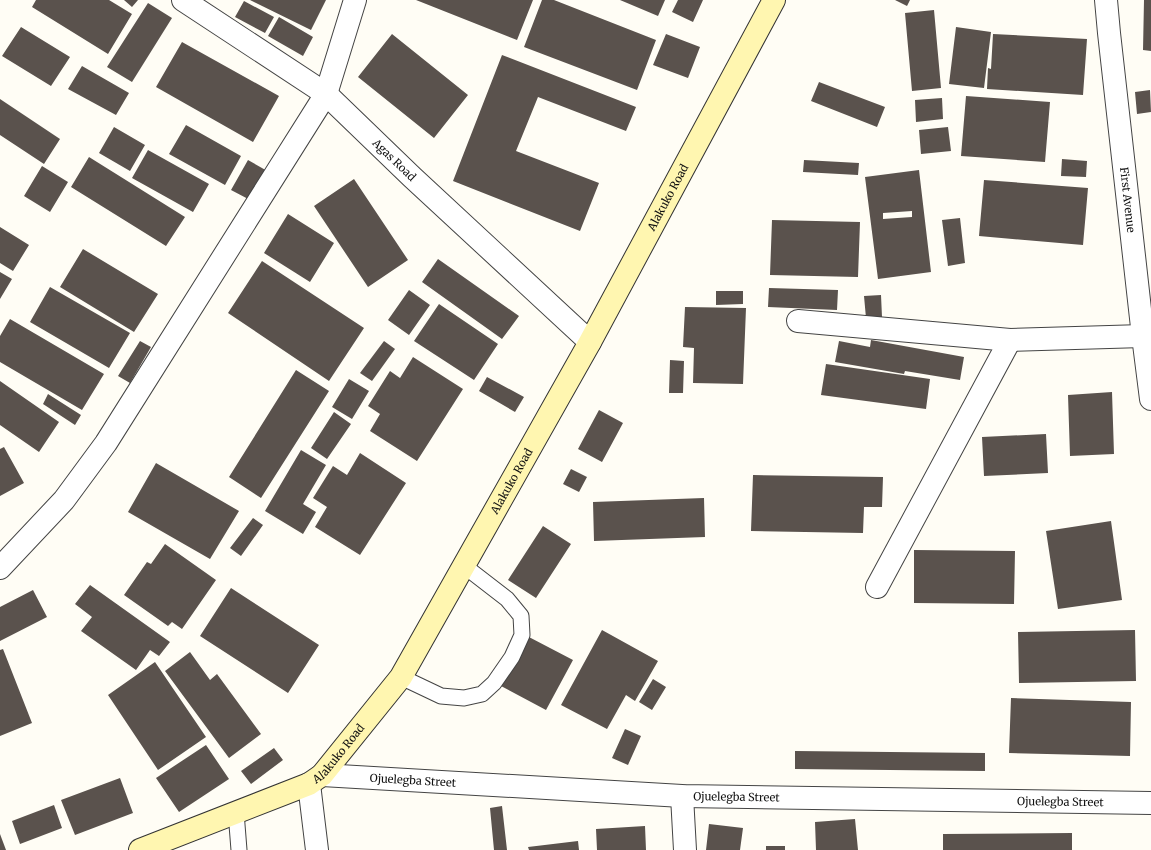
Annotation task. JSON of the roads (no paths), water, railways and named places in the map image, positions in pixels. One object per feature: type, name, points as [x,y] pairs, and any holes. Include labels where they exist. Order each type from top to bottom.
[{"type":"main road","name":"Alakuko Road","points":[[140,850],[315,779],[401,677],[590,342],[774,0]]},
{"type":"street","points":[[0,568],[64,500],[106,443],[326,94],[355,0]]},
{"type":"street","name":"First Avenue","points":[[1106,0],[1151,400]]},
{"type":"street","name":"Agas Road","points":[[188,2],[326,94],[412,177],[590,342]]},
{"type":"street","points":[[798,321],[1010,340],[1143,336]]},
{"type":"street","points":[[877,587],[1010,340]]},
{"type":"street","points":[[315,779],[317,850]]},
{"type":"street","name":"Ojuelegba Street","points":[[315,779],[682,796],[1151,803]]},
{"type":"street","points":[[682,796],[685,850]]},
{"type":"lane","points":[[401,677],[441,696],[464,698],[482,694],[494,683],[512,657],[522,635],[521,616],[507,598],[463,566]]},
{"type":"lane","points":[[236,812],[239,850]]}]
